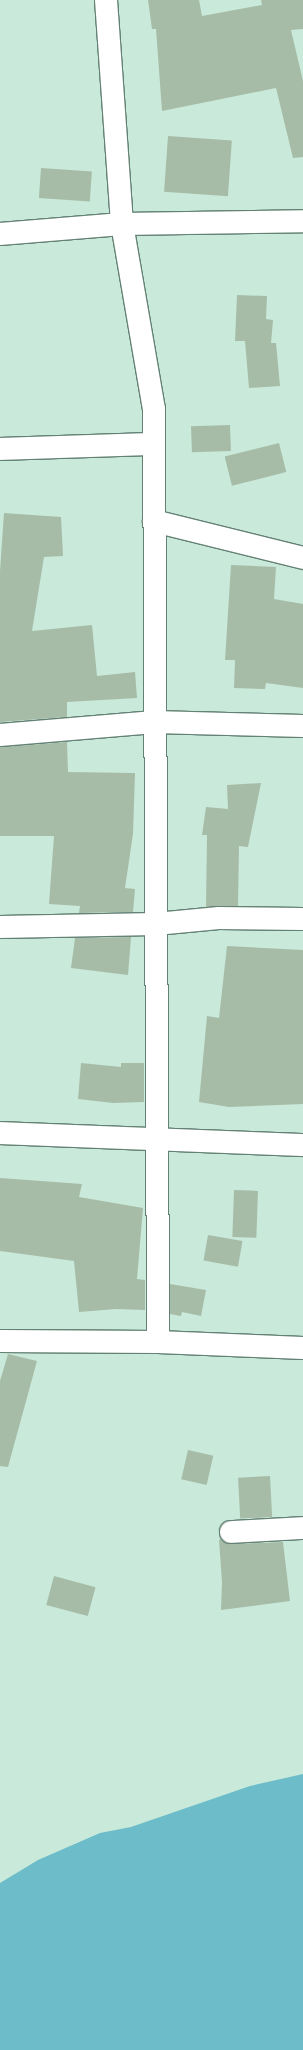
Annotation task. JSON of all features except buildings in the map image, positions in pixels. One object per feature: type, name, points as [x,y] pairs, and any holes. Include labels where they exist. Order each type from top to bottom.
[{"type":"street","points":[[106,0],[122,224],[154,409],[154,722],[158,1342]]},
{"type":"street","points":[[0,234],[122,224],[303,221]]},
{"type":"street","points":[[0,449],[154,444]]},
{"type":"street","points":[[154,522],[303,558]]},
{"type":"street","points":[[0,735],[154,722],[303,726]]},
{"type":"street","points":[[0,927],[156,924],[219,918],[303,919]]},
{"type":"street","points":[[0,1133],[303,1145]]},
{"type":"street","points":[[0,1341],[158,1342],[303,1348]]},
{"type":"street","points":[[231,1532],[303,1528]]},
{"type":"water","points":[[303,1774],[303,2050],[0,2050],[0,1883],[38,1860],[100,1833],[131,1827],[250,1786]]}]
